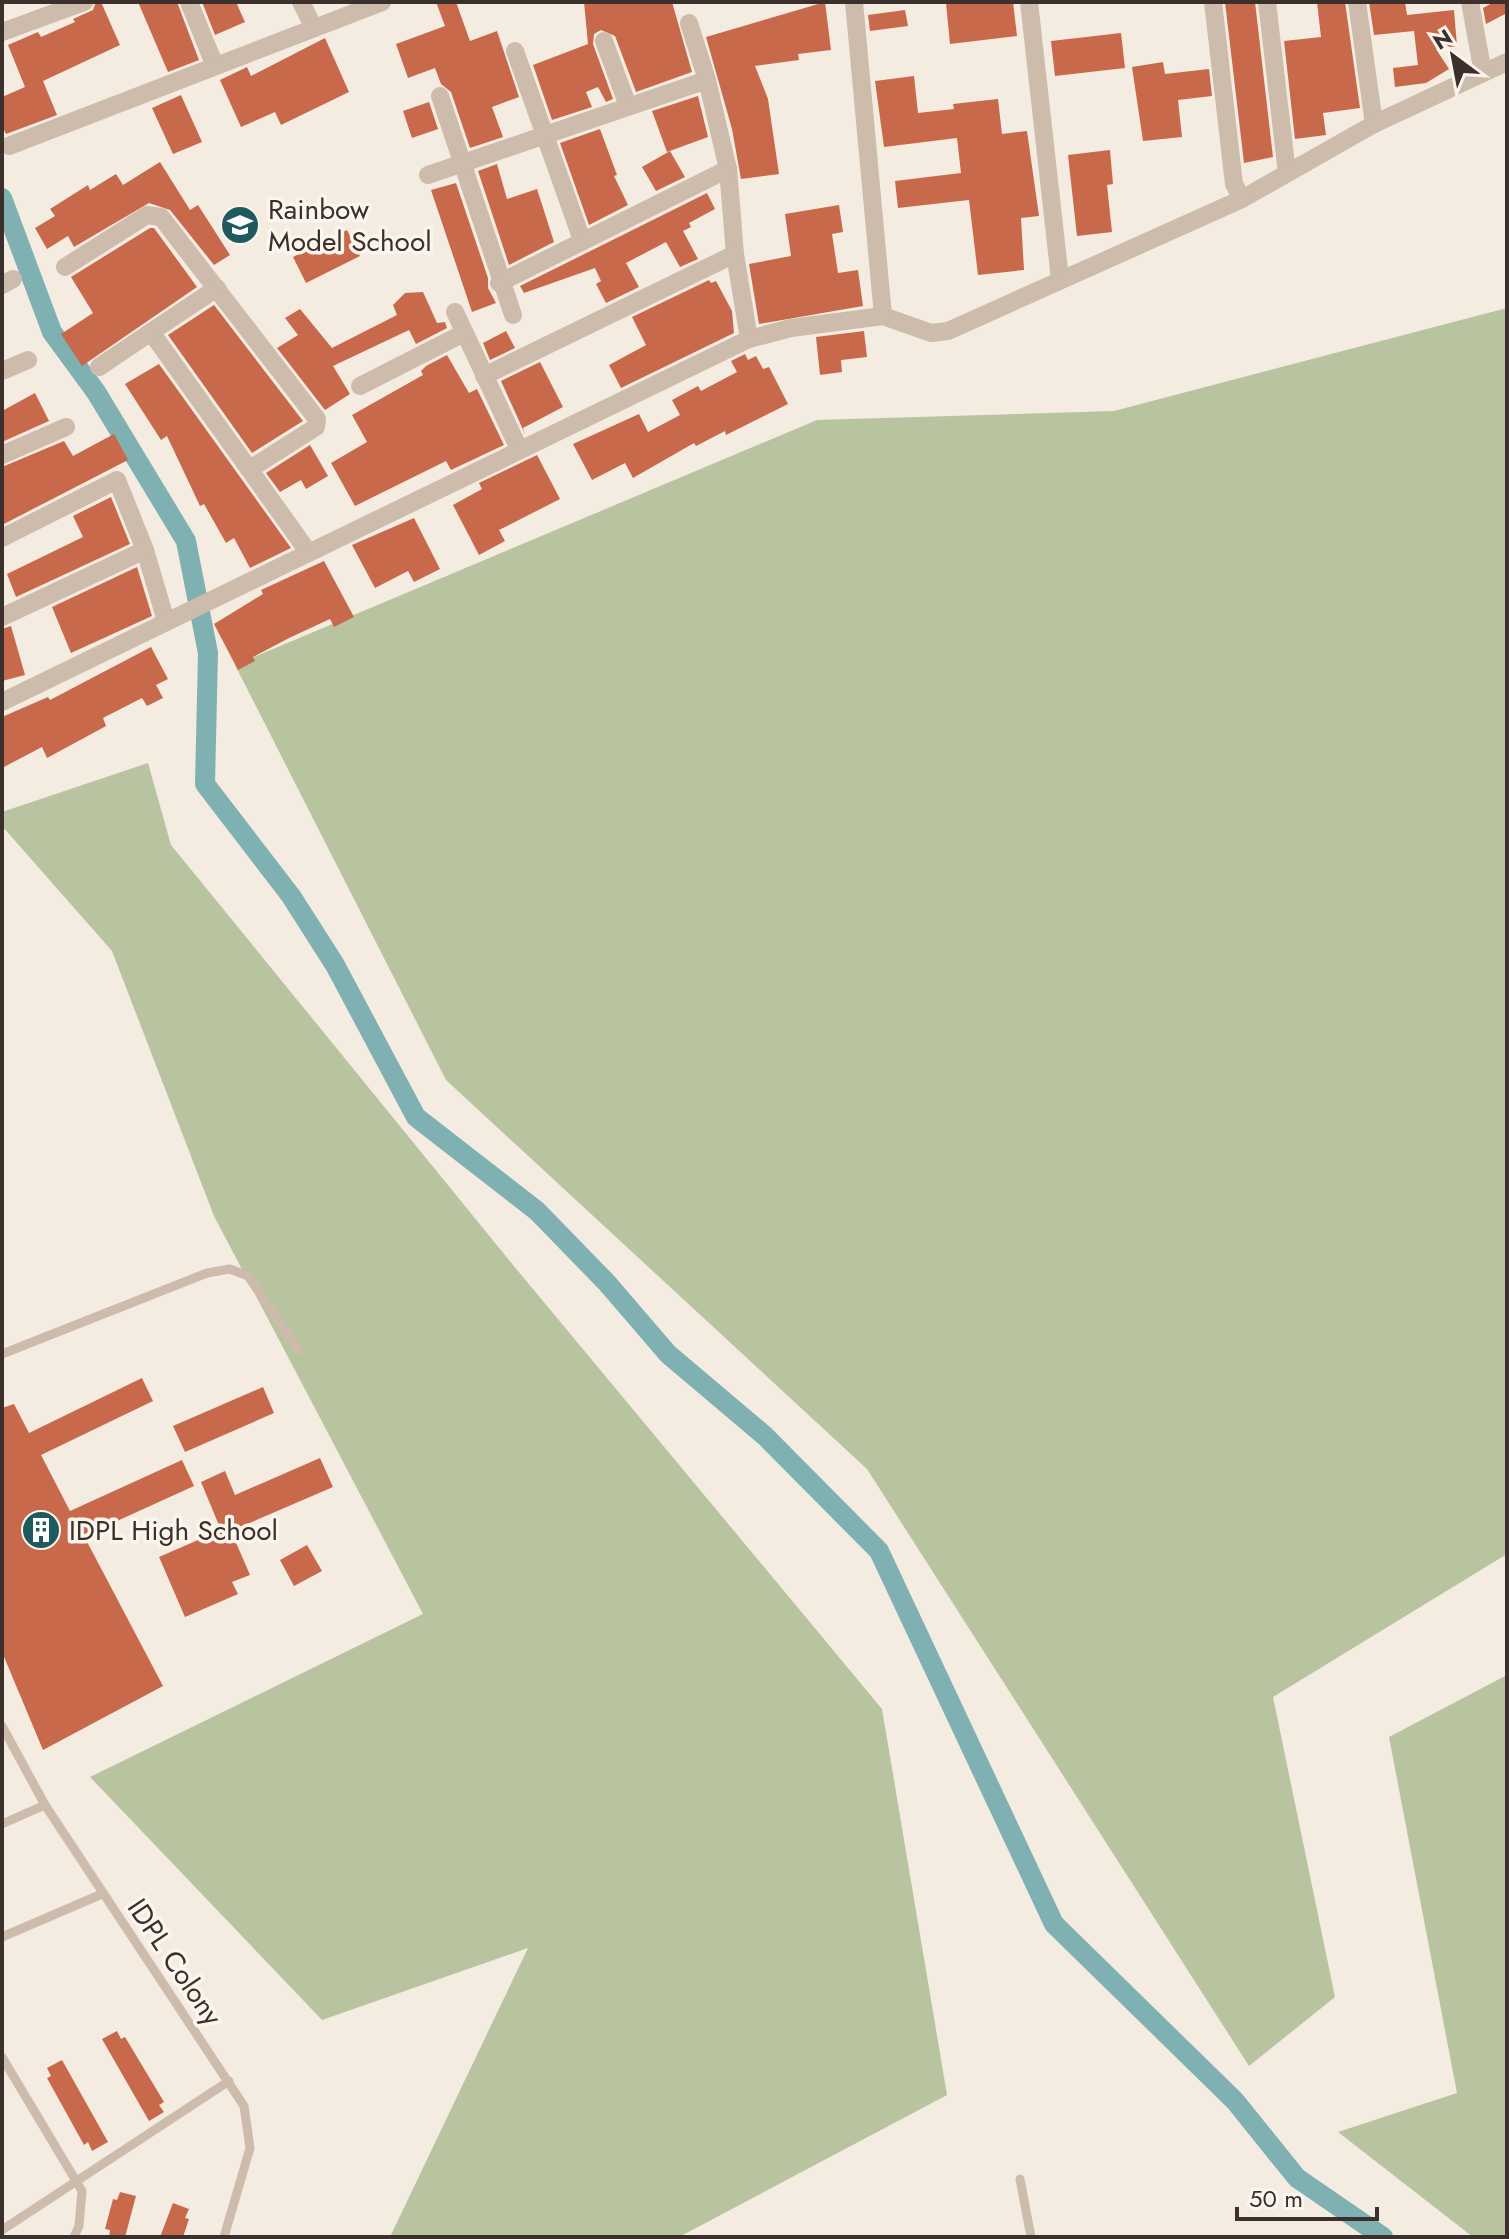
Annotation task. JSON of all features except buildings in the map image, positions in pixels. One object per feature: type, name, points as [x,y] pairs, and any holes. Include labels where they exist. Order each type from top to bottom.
[{"type":"street","points":[[2,32],[84,2]]},
{"type":"street","points":[[189,2],[215,66]]},
{"type":"street","points":[[301,2],[314,28]]},
{"type":"street","points":[[854,2],[883,316]]},
{"type":"street","points":[[1029,2],[1060,279]]},
{"type":"street","points":[[1213,2],[1234,184],[1242,199]]},
{"type":"street","points":[[1267,2],[1287,173]]},
{"type":"street","points":[[1357,2],[1374,124]]},
{"type":"street","points":[[1470,2],[1483,73]]},
{"type":"street","points":[[9,146],[378,3]]},
{"type":"street","points":[[689,23],[707,80],[728,169],[735,254],[749,339]]},
{"type":"street","points":[[604,41],[628,106]]},
{"type":"street","points":[[515,51],[582,240]]},
{"type":"street","points":[[2,702],[749,339],[791,328],[883,316],[931,333],[948,331],[1242,199],[1374,124],[1507,62]]},
{"type":"street","points":[[428,175],[707,80]]},
{"type":"street","points":[[440,96],[499,283],[513,315]]},
{"type":"street","points":[[499,283],[728,169]]},
{"type":"street","points":[[65,267],[155,213],[217,288],[318,423],[250,469]]},
{"type":"street","points":[[484,376],[735,254]]},
{"type":"street","points":[[99,367],[217,288]]},
{"type":"street","points":[[455,312],[519,449]]},
{"type":"street","points":[[151,332],[309,553]]},
{"type":"street","points":[[360,386],[464,333]]},
{"type":"street","points":[[2,371],[28,360]]},
{"type":"street","points":[[2,455],[66,427]]},
{"type":"street","points":[[2,538],[117,480],[145,550],[166,621]]},
{"type":"street","points":[[2,617],[145,550]]},
{"type":"lane","points":[[2,1354],[178,1284],[230,1269],[248,1276],[299,1351]]},
{"type":"lane","name":"IDPL Colony","points":[[2,1726],[45,1805],[244,2106],[250,2148],[224,2237]]},
{"type":"lane","points":[[2,1824],[45,1805]]},
{"type":"lane","points":[[2,1937],[102,1894]]},
{"type":"lane","points":[[2,2057],[76,2181],[83,2200],[74,2237]]},
{"type":"lane","points":[[2,2230],[229,2081]]},
{"type":"lane","points":[[1020,2179],[1031,2237]]},
{"type":"green space","points":[[1507,308],[1507,1554],[1273,1697],[1335,1997],[1249,2066],[867,1469],[446,1080],[235,665],[817,420],[1114,411]]},
{"type":"green space","points":[[148,763],[171,845],[518,1271],[882,1709],[947,2095],[679,2237],[390,2237],[528,1948],[322,2020],[90,1777],[423,1614],[214,1216],[112,951],[2,826],[2,812]]},
{"type":"green space","points":[[1507,1675],[1507,2237],[1473,2237],[1338,2132],[1457,2093],[1389,1737]]},
{"type":"waterway","points":[[2,198],[52,332],[96,392],[186,541],[208,653],[205,784],[291,896],[335,965],[416,1117],[537,1211],[607,1283],[668,1354],[765,1436],[879,1551],[1054,1924],[1235,2101],[1297,2178],[1383,2237]]},
{"type":"place","name":"Rainbow Model School","points":[[240,225]]},
{"type":"place","name":"IDPL High School","points":[[41,1530]]}]
